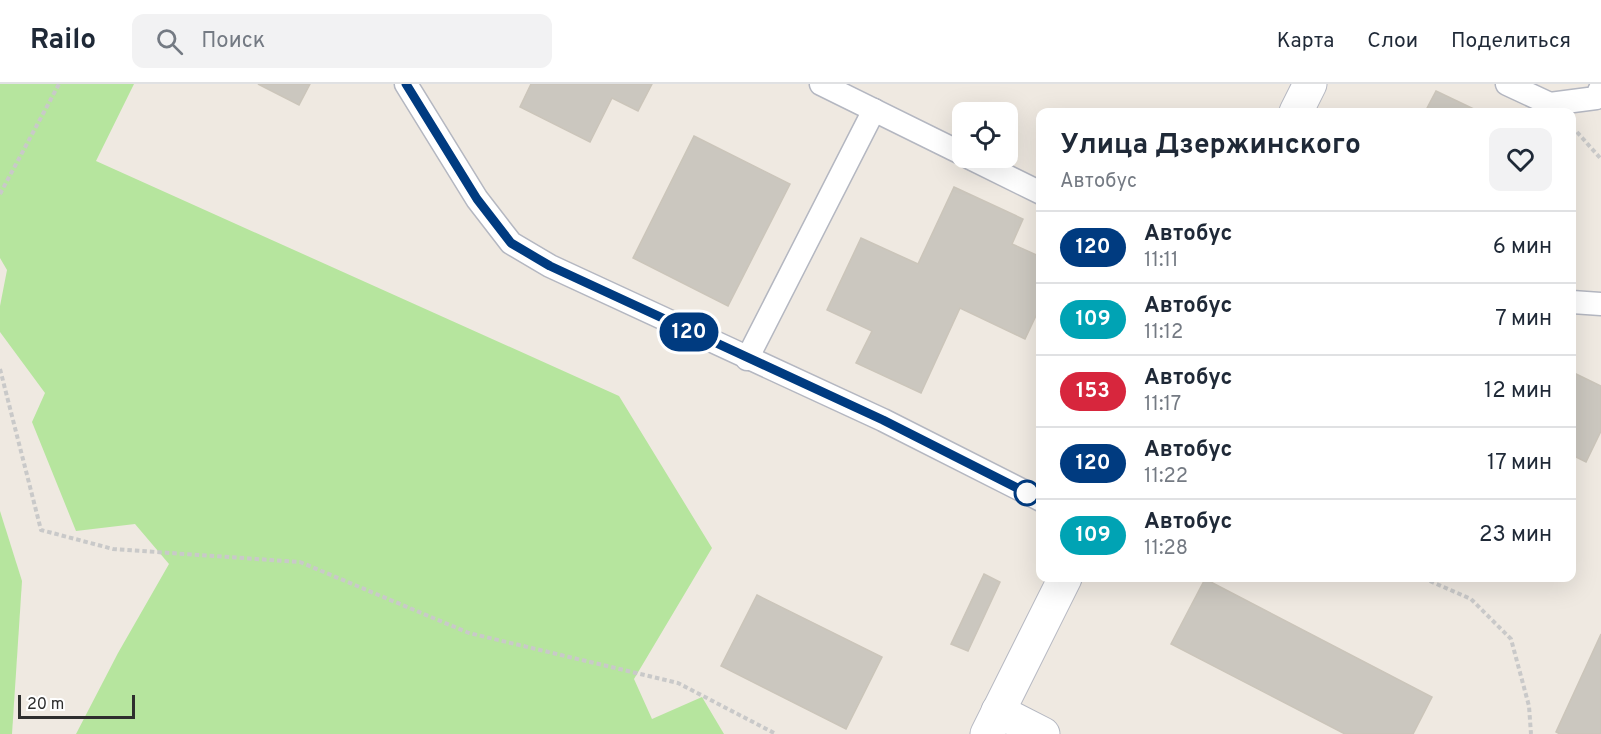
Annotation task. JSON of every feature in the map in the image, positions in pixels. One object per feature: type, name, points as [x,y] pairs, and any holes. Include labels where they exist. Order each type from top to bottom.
[{"type":"main road","points":[[1298,108],[1310,84]]},
{"type":"main road","points":[[1043,734],[993,723],[1063,582]]},
{"type":"lane","points":[[406,84],[477,199],[511,243],[550,266],[883,420],[1036,497]]},
{"type":"lane","points":[[821,84],[952,149]]},
{"type":"lane","points":[[1507,84],[1548,108],[1596,98],[1601,87]]},
{"type":"lane","points":[[747,359],[874,110]]},
{"type":"lane","points":[[990,168],[1036,191]]},
{"type":"lane","points":[[1576,302],[1601,304]]},
{"type":"path","points":[[0,194],[59,84]]},
{"type":"path","points":[[1576,131],[1601,159]]},
{"type":"path","points":[[0,369],[41,530],[113,549],[300,562],[469,633],[678,683],[776,734]]},
{"type":"path","points":[[1432,582],[1471,599],[1511,639],[1529,706],[1531,734]]},
{"type":"green space","points":[[0,84],[134,84],[96,161],[619,396],[712,548],[634,679],[652,719],[702,697],[724,734],[76,734],[118,653],[169,564],[135,524],[76,531],[32,422],[45,393],[0,332],[0,306],[7,270],[0,258]]},
{"type":"green space","points":[[0,511],[22,581],[12,734],[0,734]]},
{"type":"building","points":[[258,84],[310,84],[299,105]]},
{"type":"building","points":[[531,84],[652,84],[638,111],[612,98],[590,142],[520,107]]},
{"type":"building","points":[[1436,91],[1472,108],[1427,108]]},
{"type":"building","points":[[694,136],[790,184],[728,306],[633,258]]},
{"type":"building","points":[[954,187],[1023,219],[1012,244],[1036,255],[1036,316],[1025,339],[960,308],[921,393],[856,363],[872,331],[827,310],[861,238],[918,264]]},
{"type":"building","points":[[1576,374],[1601,386],[1601,431],[1586,462],[1576,457]]},
{"type":"building","points":[[984,574],[1000,582],[968,651],[951,644]]},
{"type":"building","points":[[1203,582],[1211,582],[1432,697],[1413,734],[1345,734],[1171,644]]},
{"type":"building","points":[[757,595],[882,657],[846,729],[721,666]]},
{"type":"building","points":[[1601,634],[1601,734],[1560,734],[1556,732]]},
{"type":"bus line","name":"120","points":[[406,84],[477,199],[511,243],[550,266],[883,420],[1036,497]]}]
